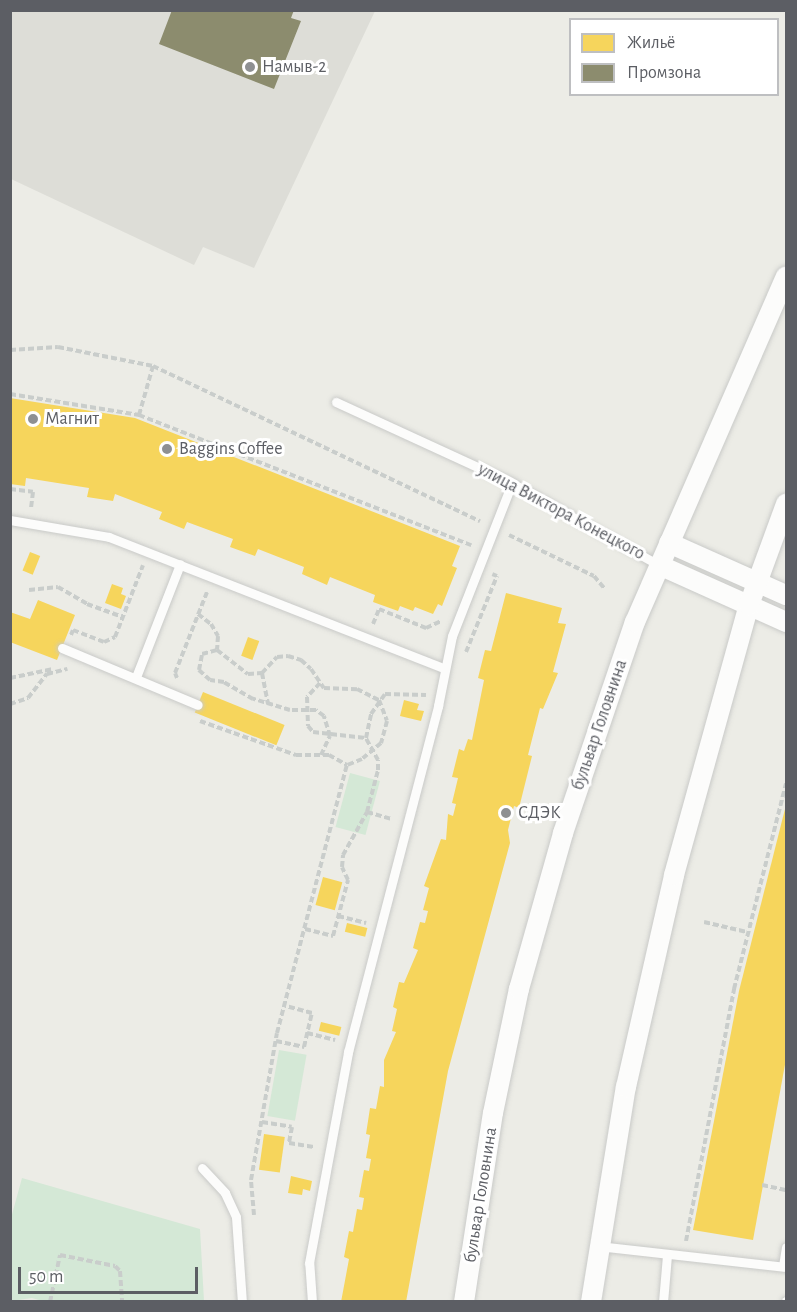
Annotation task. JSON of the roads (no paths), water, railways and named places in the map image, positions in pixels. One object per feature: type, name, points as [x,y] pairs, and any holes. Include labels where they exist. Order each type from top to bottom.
[{"type":"street","name":"бульвар Головнина","points":[[464,1302],[493,1113],[519,989],[562,833],[635,622],[786,277]]},
{"type":"street","points":[[591,1302],[598,1246],[626,1087],[674,875],[749,605],[786,504]]},
{"type":"street","name":"улица Виктора Конецкого","points":[[669,543],[786,595]]},
{"type":"street","name":"улица Виктора Конецкого","points":[[659,565],[786,622]]},
{"type":"lane","name":"улица Виктора Конецкого","points":[[336,402],[512,483],[659,565]]},
{"type":"lane","points":[[312,1302],[309,1263],[350,1044],[440,696],[443,668],[493,528],[512,483]]},
{"type":"lane","points":[[10,520],[109,537],[443,668]]},
{"type":"lane","points":[[136,677],[180,564]]},
{"type":"lane","points":[[64,649],[136,677],[195,704]]},
{"type":"lane","points":[[202,1168],[225,1193],[236,1216],[242,1302]]},
{"type":"lane","points":[[598,1246],[785,1266],[786,1247]]},
{"type":"lane","points":[[663,1302],[667,1255]]},
{"type":"place","name":"Намыв-2","points":[[250,67]]},
{"type":"place","name":"Магнит","points":[[33,419]]},
{"type":"place","name":"Baggins Coffee","points":[[167,449]]},
{"type":"place","name":"СДЭК","points":[[506,813]]}]
